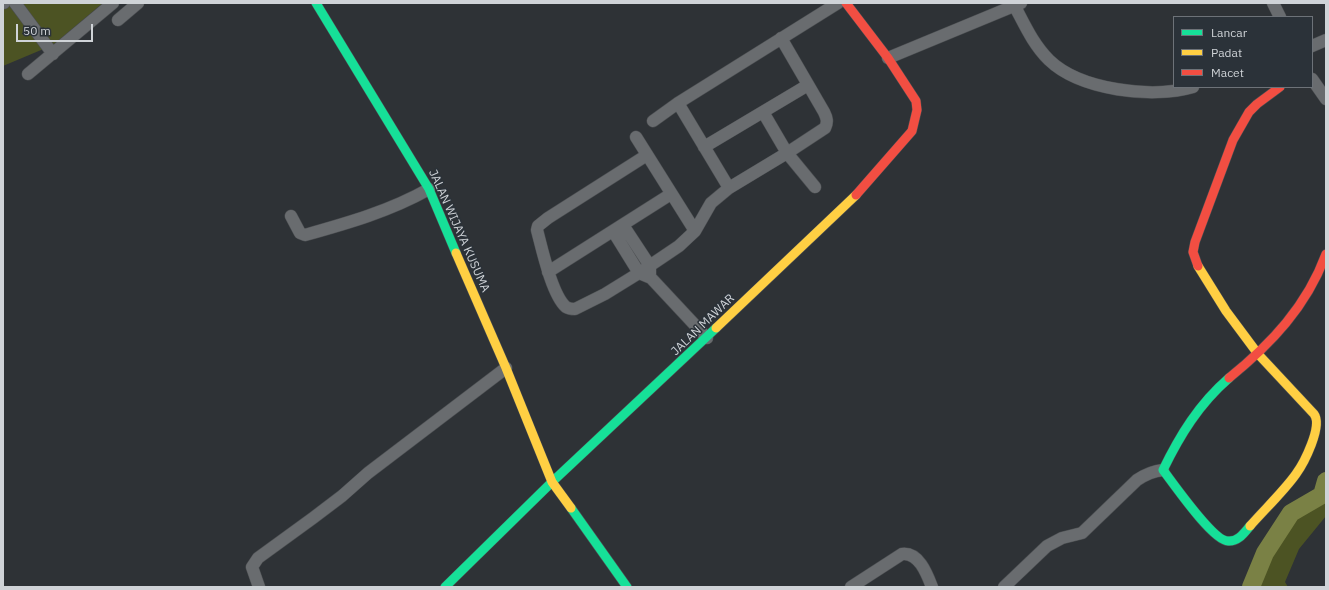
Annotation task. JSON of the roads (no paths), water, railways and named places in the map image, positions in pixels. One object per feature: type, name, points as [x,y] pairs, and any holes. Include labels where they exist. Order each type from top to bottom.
[{"type":"street","points":[[15,3],[53,54]]},
{"type":"street","points":[[28,74],[113,3]]},
{"type":"street","points":[[118,20],[138,3]]},
{"type":"street","name":"JALAN WIJAYA KUSUMA","points":[[316,3],[404,145],[429,189],[506,368],[552,482],[626,587]]},
{"type":"street","points":[[653,121],[678,103],[838,3]]},
{"type":"street","name":"JALAN MAWAR","points":[[445,587],[552,482],[707,338],[856,195],[912,131],[917,110],[916,101],[888,58],[846,3]]},
{"type":"street","points":[[1273,3],[1280,16]]},
{"type":"street","points":[[888,58],[1016,4],[1032,40],[1049,60],[1069,74],[1110,89],[1151,93],[1186,88]]},
{"type":"street","points":[[646,155],[538,226],[537,230],[548,272],[560,299],[566,307],[575,309],[605,294],[639,273],[650,272],[695,231],[711,203],[729,188],[787,154],[824,128],[827,124],[827,119],[824,112],[781,38]]},
{"type":"street","points":[[1313,46],[1326,40]]},
{"type":"street","points":[[1313,80],[1326,99]]},
{"type":"street","points":[[704,147],[808,85]]},
{"type":"street","points":[[1163,470],[1210,528],[1223,540],[1231,542],[1240,537],[1296,474],[1316,428],[1316,416],[1258,354],[1226,311],[1197,265],[1193,252],[1194,242],[1233,140],[1249,112],[1279,88]]},
{"type":"street","points":[[678,103],[729,188]]},
{"type":"street","points":[[763,112],[787,154],[815,187]]},
{"type":"street","points":[[636,137],[695,231]]},
{"type":"street","points":[[291,216],[300,233],[305,235],[361,219],[387,209],[429,189]]},
{"type":"street","points":[[548,272],[671,194]]},
{"type":"street","points":[[618,228],[650,272],[707,338]]},
{"type":"street","points":[[618,228],[639,273]]},
{"type":"street","points":[[1163,470],[1172,450],[1195,413],[1222,385],[1258,354],[1288,322],[1312,288],[1323,265],[1326,254]]},
{"type":"street","points":[[258,587],[252,567],[258,558],[342,496],[374,468],[506,368]]},
{"type":"street","points":[[1004,587],[1047,546],[1062,538],[1082,533],[1137,480],[1146,474],[1163,470]]},
{"type":"street","points":[[852,587],[902,554],[908,553],[913,556],[922,566],[932,587]]},
{"type":"waterway","points":[[1251,587],[1265,553],[1291,513],[1322,495],[1326,481]]},
{"type":"waterway","points":[[1322,495],[1326,493]]}]
